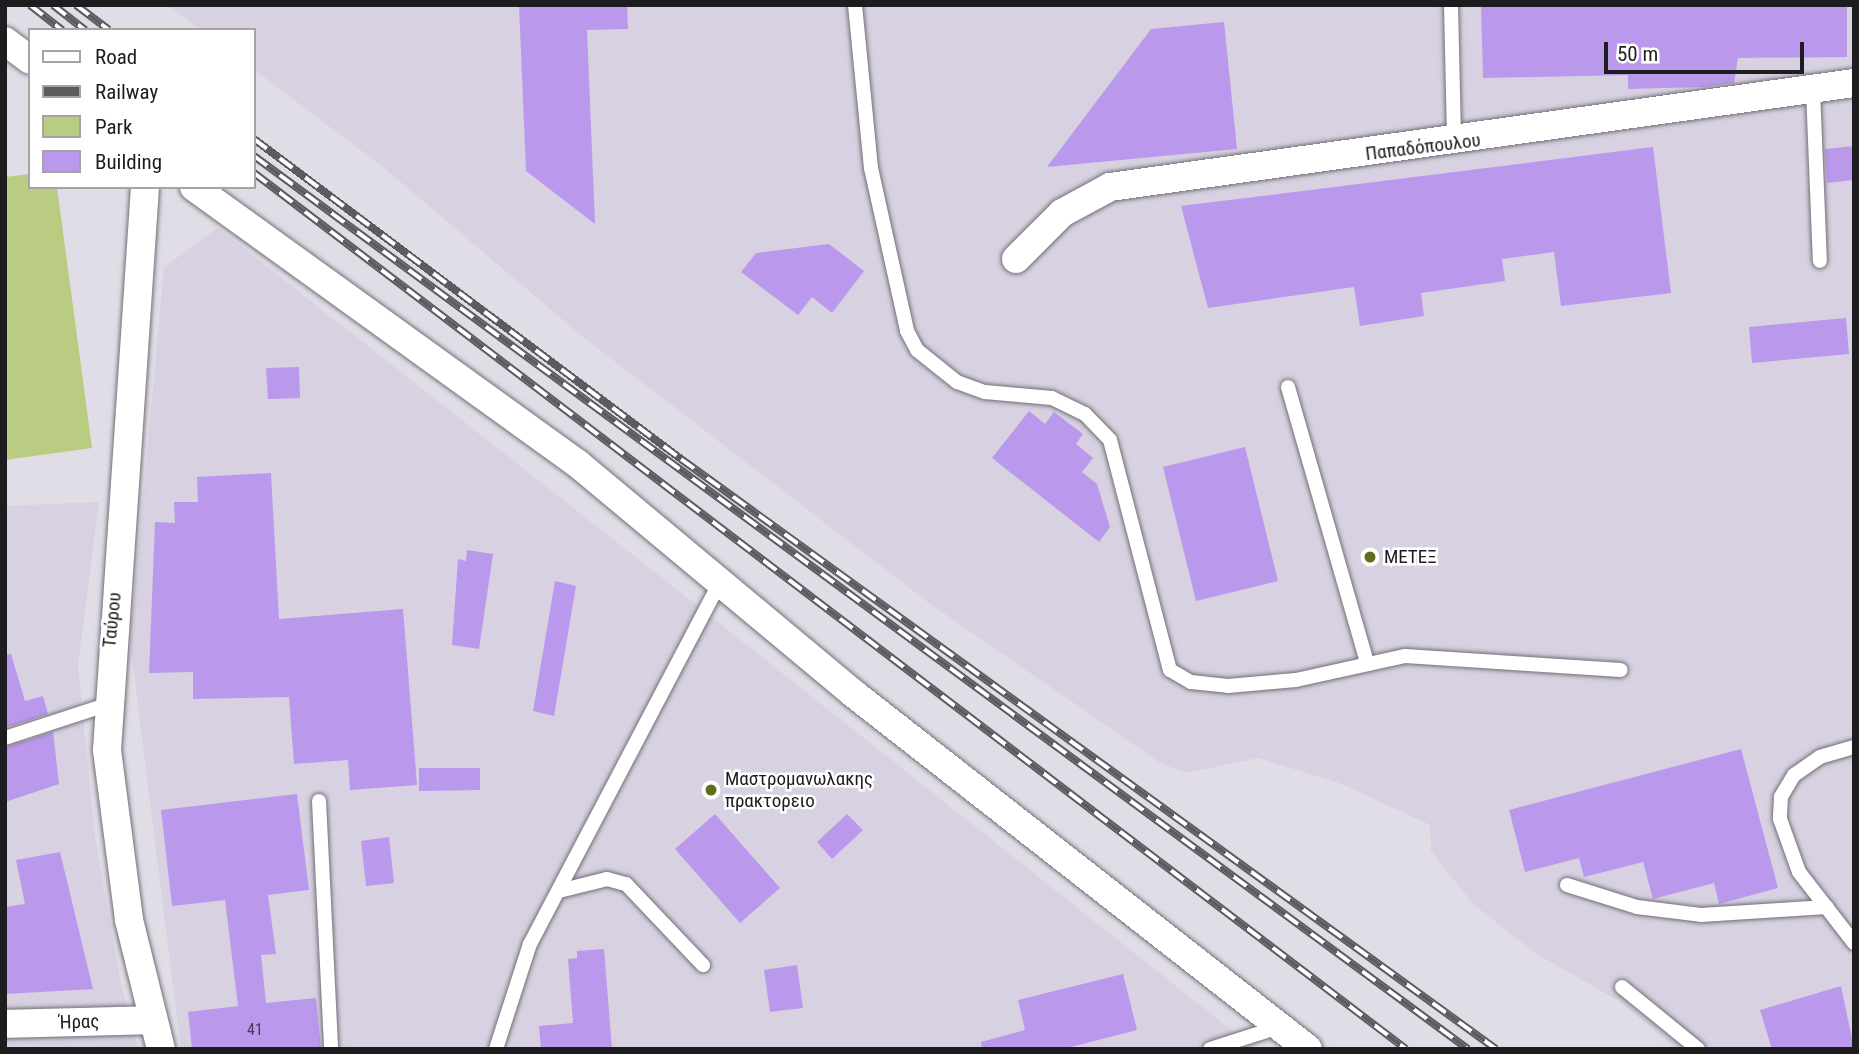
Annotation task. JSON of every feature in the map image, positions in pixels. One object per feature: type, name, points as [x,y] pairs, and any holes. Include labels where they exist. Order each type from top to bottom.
[{"type":"street","points":[[5,41],[28,58]]},
{"type":"street","name":"Παπαδόπουλου","points":[[1016,259],[1062,213],[1110,187],[1454,143],[1854,83]]},
{"type":"street","name":"Ταύρου","points":[[145,189],[106,705],[112,821],[161,1049]]},
{"type":"street","points":[[197,189],[578,464],[722,579],[854,694],[1308,1049]]},
{"type":"street","name":"Ήρας","points":[[5,1024],[153,1020]]},
{"type":"lane","points":[[855,5],[874,180],[899,308],[917,350],[969,388],[1052,398],[1100,427],[1117,459],[1164,658],[1179,677],[1247,685],[1418,656],[1621,670]]},
{"type":"lane","points":[[1451,5],[1454,143]]},
{"type":"lane","points":[[1813,90],[1820,261]]},
{"type":"lane","points":[[1288,387],[1367,663]]},
{"type":"lane","points":[[496,1049],[530,944],[559,891],[624,755],[722,579]]},
{"type":"lane","points":[[5,738],[106,705]]},
{"type":"lane","points":[[1854,747],[1820,757],[1794,775],[1781,796],[1786,843],[1854,943]]},
{"type":"lane","points":[[319,801],[331,1049]]},
{"type":"lane","points":[[559,891],[607,879],[626,884],[703,965]]},
{"type":"lane","points":[[1567,885],[1637,907],[1701,915],[1827,907]]},
{"type":"lane","points":[[1622,987],[1698,1049]]},
{"type":"lane","points":[[1210,1049],[1279,1027]]},
{"type":"shaded area","points":[[168,5],[1854,5],[1854,1049],[1677,1049],[1619,1001],[1535,953],[1473,904],[1431,851],[1430,825],[1342,784],[1258,758],[1187,773],[1162,764],[933,606],[583,337],[383,167],[256,72],[256,28],[197,28]]},
{"type":"shaded area","points":[[218,228],[1255,1049],[181,1049],[130,641],[164,267]]},
{"type":"shaded area","points":[[99,502],[78,665],[94,831],[121,985],[139,1049],[5,1049],[5,506]]},
{"type":"green space","points":[[28,174],[28,189],[57,189],[92,448],[5,460],[5,177]]},
{"type":"building","points":[[519,5],[627,5],[628,29],[587,30],[595,224],[526,171]]},
{"type":"building","points":[[1481,5],[1847,5],[1847,57],[1738,58],[1734,83],[1703,87],[1628,89],[1628,75],[1483,78]]},
{"type":"building","points":[[1224,22],[1237,149],[1047,167],[1151,29]]},
{"type":"building","points":[[1854,146],[1854,180],[1827,183],[1825,149]]},
{"type":"building","points":[[1653,147],[1671,293],[1561,306],[1554,252],[1502,259],[1505,281],[1421,293],[1424,316],[1360,326],[1354,287],[1208,308],[1181,206]]},
{"type":"building","points":[[829,244],[864,271],[832,313],[812,297],[798,315],[741,272],[756,253]]},
{"type":"building","points":[[1846,318],[1849,354],[1752,363],[1749,327]]},
{"type":"building","points":[[299,367],[300,398],[268,399],[266,368]]},
{"type":"building","points":[[1029,411],[1045,424],[1054,412],[1083,434],[1076,444],[1093,458],[1082,472],[1097,484],[1110,527],[1099,542],[992,458]]},
{"type":"building","points":[[1245,447],[1278,581],[1196,601],[1163,467]]},
{"type":"building","points":[[271,473],[279,619],[403,609],[417,785],[350,790],[348,760],[294,764],[289,697],[193,699],[193,672],[149,673],[155,522],[175,523],[174,502],[198,502],[197,477]]},
{"type":"building","points":[[467,550],[493,554],[479,649],[452,645],[458,559],[466,561]]},
{"type":"building","points":[[555,581],[576,586],[554,716],[533,711]]},
{"type":"building","points":[[11,654],[25,701],[43,696],[48,714],[5,728],[5,655]]},
{"type":"building","points":[[53,732],[59,784],[5,802],[5,747]]},
{"type":"building","points":[[1741,749],[1778,888],[1719,904],[1714,883],[1653,899],[1643,862],[1584,877],[1579,858],[1525,872],[1509,810]]},
{"type":"building","points":[[419,768],[480,768],[480,790],[419,791]]},
{"type":"building","points":[[297,794],[309,890],[268,895],[276,954],[261,955],[266,1003],[316,998],[321,1049],[192,1049],[188,1012],[238,1006],[225,900],[172,906],[161,810]]},
{"type":"building","points":[[715,814],[780,888],[740,923],[675,849]]},
{"type":"building","points":[[847,814],[863,830],[832,859],[817,842]]},
{"type":"building","points":[[389,837],[394,883],[366,886],[361,841]]},
{"type":"building","points":[[60,852],[93,989],[5,994],[5,907],[25,904],[16,860]]},
{"type":"building","points":[[604,949],[612,1049],[541,1049],[539,1026],[573,1023],[568,959],[577,958],[577,951]]},
{"type":"building","points":[[797,965],[803,1008],[770,1012],[764,970]]},
{"type":"building","points":[[1123,974],[1137,1030],[1063,1049],[982,1049],[981,1042],[1025,1030],[1018,1000]]},
{"type":"building","points":[[1841,986],[1854,1049],[1772,1049],[1760,1010]]},
{"type":"railway","points":[[30,5],[59,28]]},
{"type":"railway","points":[[53,5],[82,28]]},
{"type":"railway","points":[[76,5],[106,28]]},
{"type":"railway","points":[[256,140],[681,459],[1496,1049]]},
{"type":"railway","points":[[256,157],[1468,1049]]},
{"type":"railway","points":[[256,175],[1406,1049]]},
{"type":"place","name":"ΜΕΤΕΞ","points":[[1370,557]]},
{"type":"place","name":"Μαστρομανωλακης πρακτορειο","points":[[711,790]]}]
